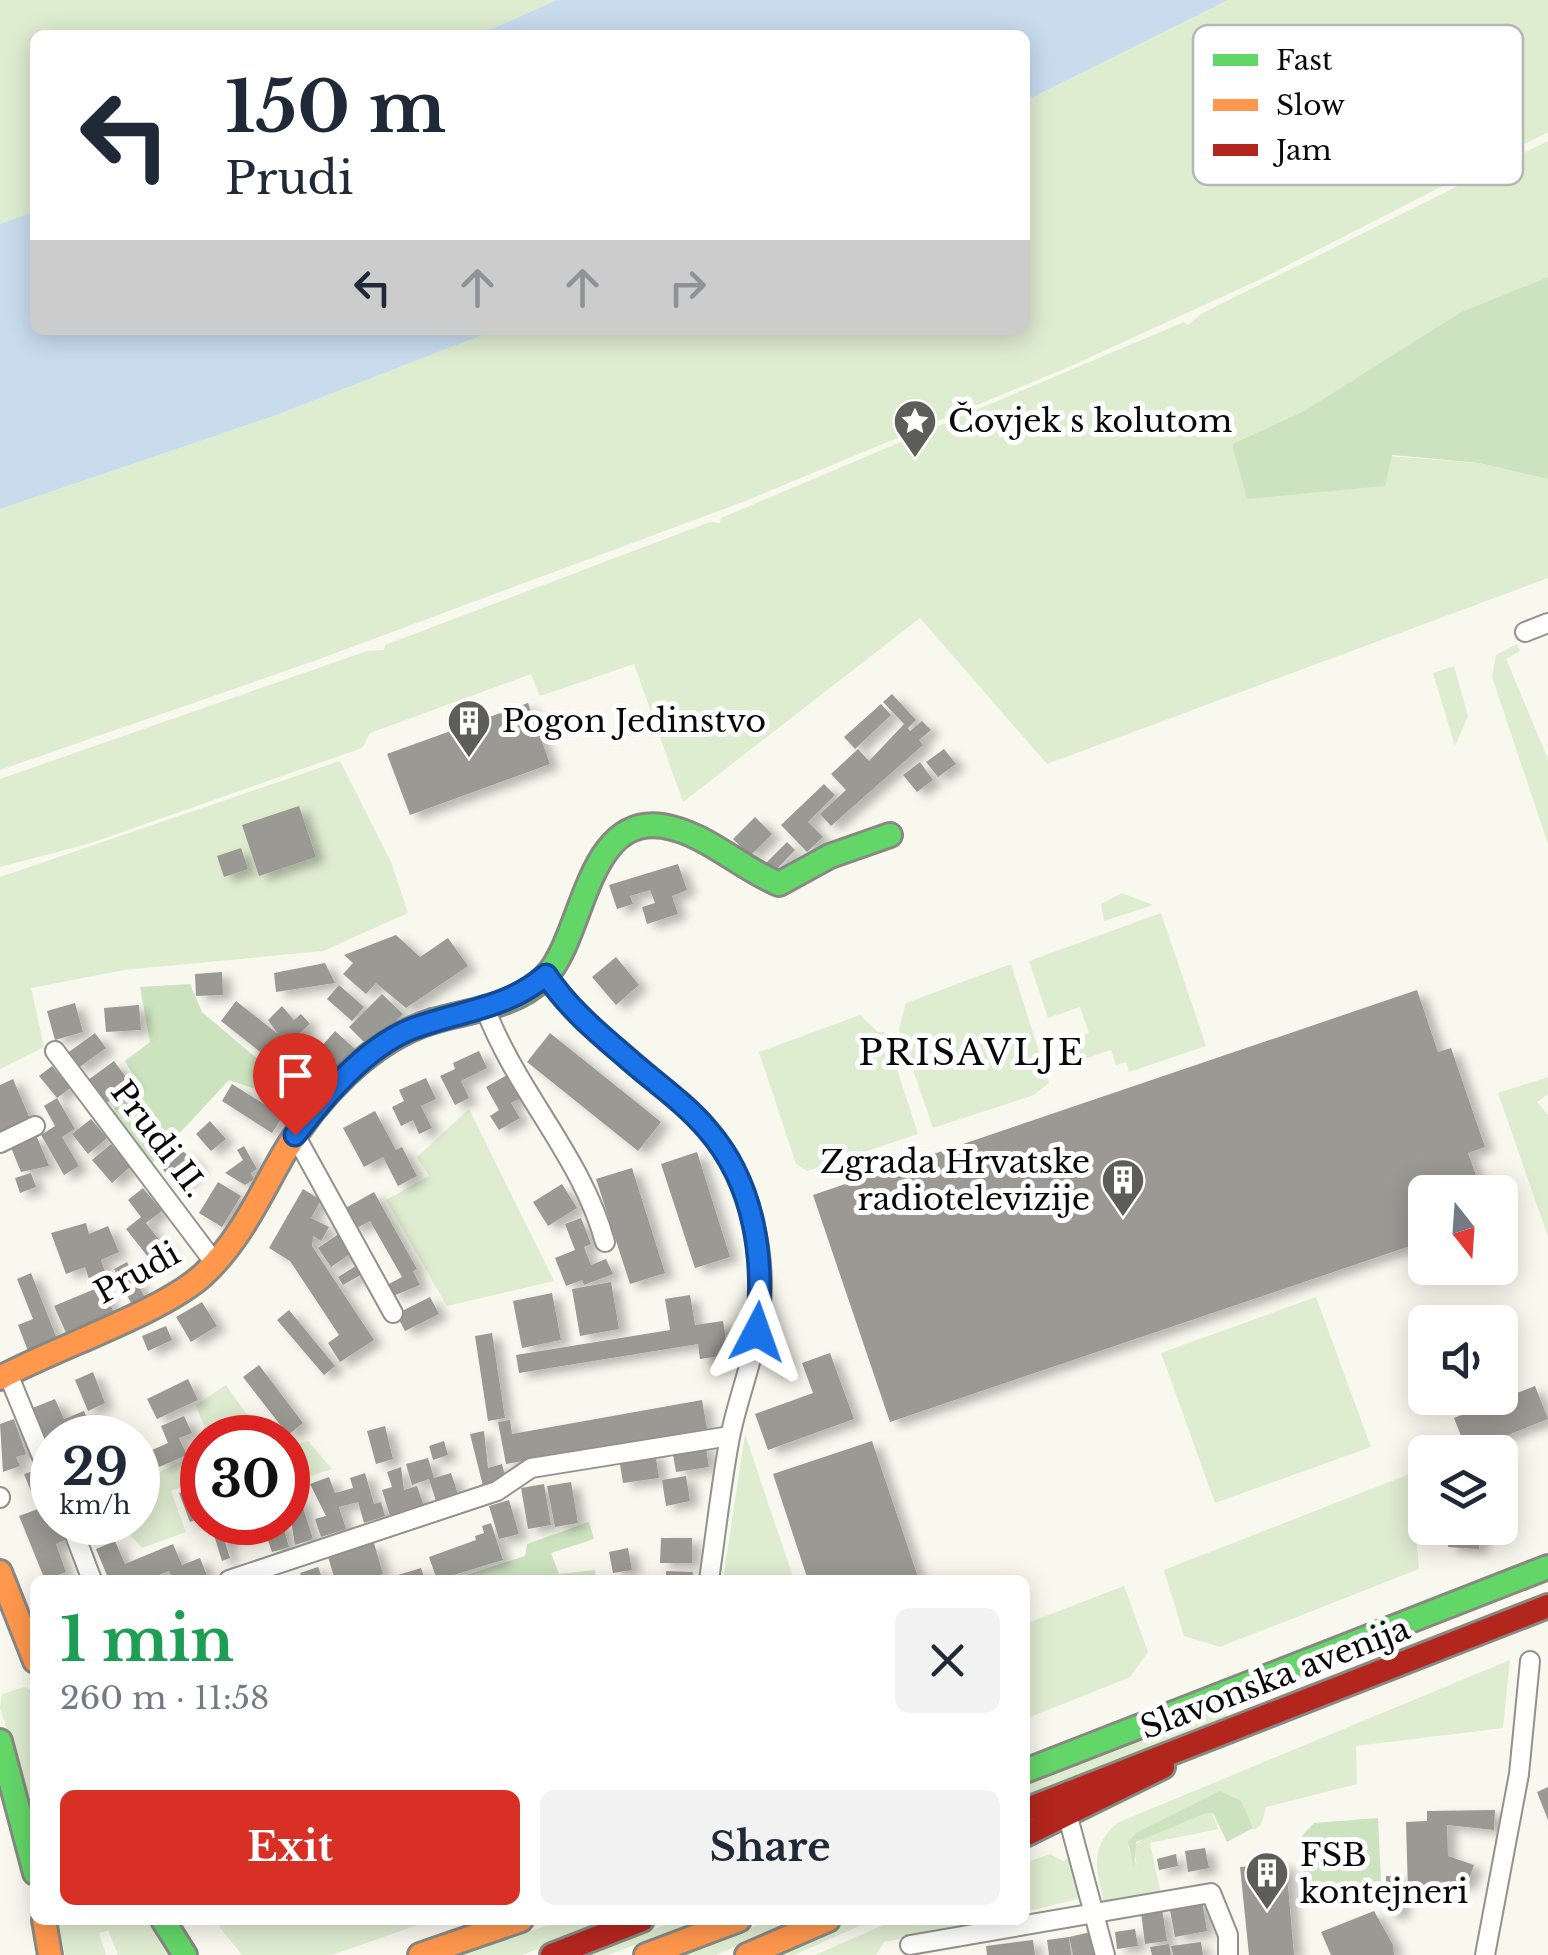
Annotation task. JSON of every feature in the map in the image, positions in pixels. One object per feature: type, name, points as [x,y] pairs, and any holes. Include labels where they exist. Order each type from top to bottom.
[{"type":"main road","points":[[546,975],[565,945],[589,878],[615,844],[642,826],[673,827],[779,884],[830,856],[890,834]]},
{"type":"main road","name":"Prudi","points":[[4,1376],[186,1287],[214,1262],[241,1228],[295,1135],[354,1069],[394,1038],[518,996],[546,975]]},
{"type":"main road","name":"Slavonska avenija","points":[[1030,1766],[1061,1757],[1548,1567]]},
{"type":"main road","points":[[0,1572],[30,1648]]},
{"type":"main road","name":"Slavonska avenija","points":[[1030,1808],[1548,1606]]},
{"type":"main road","points":[[1030,1833],[1129,1788],[1208,1738]]},
{"type":"main road","points":[[0,1741],[30,1855]]},
{"type":"main road","points":[[45,1925],[50,1955]]},
{"type":"main road","points":[[420,1955],[506,1925]]},
{"type":"main road","points":[[552,1955],[629,1925]]},
{"type":"main road","points":[[646,1955],[726,1925]]},
{"type":"main road","points":[[747,1955],[816,1925]]},
{"type":"main road","points":[[174,1937],[196,1955]]},
{"type":"street","points":[[1525,632],[1548,624]]},
{"type":"street","points":[[546,975],[586,1022],[708,1130],[746,1199],[760,1260],[761,1293],[757,1332],[730,1436],[709,1575]]},
{"type":"street","points":[[485,1008],[504,1054],[587,1191],[604,1242]]},
{"type":"street","name":"Prudi II.","points":[[55,1051],[214,1262]]},
{"type":"street","points":[[0,1142],[35,1126]]},
{"type":"street","points":[[295,1135],[393,1313]]},
{"type":"street","points":[[4,1376],[30,1433]]},
{"type":"street","points":[[245,1575],[497,1490],[532,1468],[730,1436]]},
{"type":"street","points":[[79,1545],[90,1575]]},
{"type":"street","points":[[1484,1955],[1521,1762],[1530,1661]]},
{"type":"street","points":[[1068,1817],[1105,1955]]},
{"type":"street","points":[[910,1945],[1211,1893],[1228,1935],[1228,1955]]},
{"type":"green space","points":[[0,0],[557,0],[489,30],[30,30],[30,213],[0,224]]},
{"type":"green space","points":[[1228,0],[1548,0],[1548,132],[1523,145],[1523,25],[1193,25],[1193,185],[1445,185],[1261,279],[1071,366],[743,502],[314,661],[0,770],[0,509],[274,416],[482,335],[1030,335],[1030,99]]},
{"type":"green space","points":[[1548,141],[1548,277],[1461,312],[1304,411],[1232,444],[1479,463],[1548,479],[1548,578],[1047,764],[920,618],[683,802],[634,664],[540,696],[531,674],[370,733],[362,748],[91,843],[0,867],[0,779],[367,651],[384,650],[385,645],[710,522],[720,523],[721,518],[1184,322],[1188,325],[1201,314],[1460,185],[1523,185],[1523,153]]},
{"type":"green space","points":[[1548,277],[1548,479],[1479,463],[1392,455],[1385,486],[1247,499],[1232,444],[1304,411],[1461,312]]},
{"type":"green space","points":[[1517,644],[1520,651],[1506,659],[1548,759],[1548,844],[1492,677],[1496,655]]},
{"type":"green space","points":[[1454,666],[1468,716],[1455,746],[1433,673]]},
{"type":"green space","points":[[340,761],[391,862],[408,913],[323,951],[124,970],[31,988],[44,1047],[0,1069],[0,877]]},
{"type":"green space","points":[[1122,893],[1153,905],[1104,921],[1101,904]]},
{"type":"green space","points":[[1161,913],[1206,1046],[1129,1072],[1126,1062],[1116,1065],[1111,1050],[1064,1066],[1057,1045],[1089,1033],[1080,1007],[1048,1018],[1029,961]]},
{"type":"green space","points":[[1011,964],[1049,1083],[1034,1095],[933,1128],[899,1029],[906,1003]]},
{"type":"green space","points":[[190,984],[202,1012],[275,1074],[264,1092],[229,1080],[150,1165],[111,1111],[140,1087],[125,1061],[150,1042],[140,987]]},
{"type":"green space","points":[[860,1015],[878,1032],[885,1032],[918,1134],[807,1171],[796,1164],[759,1052]]},
{"type":"green space","points":[[1548,1077],[1548,1094],[1537,1102],[1548,1115],[1548,1237],[1498,1093]]},
{"type":"green space","points":[[469,1109],[554,1281],[447,1306],[386,1200],[429,1176],[417,1157]]},
{"type":"green space","points":[[1316,1297],[1371,1447],[1215,1503],[1161,1353]]},
{"type":"green space","points":[[226,1385],[247,1415],[200,1415],[196,1405]]},
{"type":"green space","points":[[745,1434],[792,1575],[724,1575]]},
{"type":"green space","points":[[310,1443],[332,1469],[310,1476]]},
{"type":"green space","points":[[180,1462],[180,1488],[171,1491],[180,1516],[180,1534],[160,1541],[160,1472]]},
{"type":"green space","points":[[1408,1475],[1408,1545],[1417,1545],[1419,1569],[1220,1647],[1184,1636],[1164,1570]]},
{"type":"green space","points":[[589,1522],[594,1539],[551,1553],[559,1574],[595,1570],[596,1575],[466,1575],[525,1556],[527,1544]]},
{"type":"green space","points":[[1124,1586],[1148,1652],[1130,1677],[1030,1717],[1030,1622]]},
{"type":"green space","points":[[1510,1660],[1503,1728],[1356,1746],[1357,1784],[1266,1807],[1261,1825],[1254,1830],[1240,1801],[1138,1832],[1128,1847],[1137,1866],[1133,1846],[1149,1835],[1212,1813],[1218,1829],[1150,1843],[1162,1899],[1104,1905],[1097,1871],[1098,1851],[1117,1823]]},
{"type":"green space","points":[[24,1687],[30,1689],[30,1801],[0,1708],[2,1694]]},
{"type":"green space","points":[[1223,1708],[1227,1718],[1030,1793],[1030,1783]]},
{"type":"green space","points":[[1220,1791],[1241,1801],[1253,1828],[1227,1842],[1213,1813],[1204,1814],[1136,1842],[1134,1867],[1128,1842],[1138,1832]]},
{"type":"green space","points":[[1378,1818],[1381,1881],[1305,1888],[1301,1837],[1314,1823]]},
{"type":"green space","points":[[1050,1854],[1063,1861],[1068,1858],[1081,1898],[1030,1911],[1030,1861]]},
{"type":"green space","points":[[59,1925],[154,1925],[172,1955],[118,1955],[108,1930],[99,1933],[106,1955],[65,1955]]},
{"type":"green space","points":[[218,1925],[418,1925],[332,1955],[242,1955]]},
{"type":"green space","points":[[548,1925],[598,1925],[522,1955],[460,1955]]},
{"type":"green space","points":[[665,1925],[687,1925],[608,1955],[587,1955]]},
{"type":"green space","points":[[759,1925],[784,1925],[716,1955],[679,1955]]},
{"type":"green space","points":[[838,1925],[862,1925],[794,1955],[770,1955]]},
{"type":"green space","points":[[884,1925],[967,1925],[884,1942],[876,1955],[815,1955]]},
{"type":"water","points":[[557,0],[1228,0],[1030,99],[1030,30],[489,30]]},
{"type":"water","points":[[30,213],[30,335],[482,335],[274,416],[0,509],[0,224]]},
{"type":"building","points":[[892,694],[916,720],[908,728],[910,731],[922,721],[931,730],[919,740],[923,745],[831,826],[820,814],[846,790],[831,774],[858,749],[869,761],[904,724],[883,702]]},
{"type":"building","name":"Pogon Jedinstvo","points":[[528,703],[550,764],[410,815],[387,754]]},
{"type":"building","points":[[881,704],[891,715],[855,749],[844,737]]},
{"type":"building","points":[[944,749],[956,764],[938,777],[926,762]]},
{"type":"building","points":[[920,762],[933,780],[917,792],[903,775]]},
{"type":"building","points":[[824,784],[835,795],[808,822],[823,837],[807,852],[781,825]]},
{"type":"building","points":[[299,806],[316,857],[259,876],[242,825]]},
{"type":"building","points":[[755,817],[772,834],[750,856],[733,839]]},
{"type":"building","points":[[787,842],[795,850],[773,873],[765,864]]},
{"type":"building","points":[[241,848],[248,869],[224,877],[217,856]]},
{"type":"building","points":[[678,864],[687,890],[672,896],[678,914],[647,924],[642,907],[655,903],[650,890],[630,896],[633,904],[617,909],[609,885]]},
{"type":"building","points":[[396,935],[420,957],[448,938],[468,966],[406,1008],[376,983],[366,994],[343,974],[353,963],[344,955]]},
{"type":"building","points":[[616,957],[639,985],[616,1005],[592,977]]},
{"type":"building","points":[[325,963],[335,983],[276,992],[274,973]]},
{"type":"building","points":[[222,972],[223,995],[196,996],[195,974]]},
{"type":"building","points":[[339,985],[364,1007],[352,1021],[327,999]]},
{"type":"building","name":"Zgrada Hrvatske radiotelevizije","points":[[1417,990],[1438,1052],[1451,1048],[1485,1147],[1468,1153],[1476,1175],[1408,1175],[1408,1247],[890,1422],[813,1195]]},
{"type":"building","points":[[382,994],[403,1014],[370,1048],[349,1027]]},
{"type":"building","points":[[236,1001],[278,1034],[268,1020],[282,1006],[294,1020],[301,1014],[310,1024],[277,1053],[269,1046],[263,1054],[221,1021]]},
{"type":"building","points":[[75,1003],[83,1032],[55,1040],[47,1011]]},
{"type":"building","points":[[139,1005],[141,1030],[106,1032],[104,1008]]},
{"type":"building","points":[[335,1031],[355,1049],[336,1071],[316,1053]]},
{"type":"building","points":[[95,1033],[106,1048],[77,1069],[66,1054]]},
{"type":"building","points":[[550,1033],[661,1122],[638,1151],[527,1062]]},
{"type":"building","points":[[479,1051],[487,1068],[461,1081],[469,1098],[455,1105],[440,1076],[455,1069],[453,1063]]},
{"type":"building","points":[[293,1060],[309,1074],[301,1083],[285,1069]]},
{"type":"building","points":[[114,1061],[132,1085],[105,1104],[88,1080]]},
{"type":"building","points":[[52,1066],[70,1088],[57,1098],[39,1076]]},
{"type":"building","points":[[507,1075],[521,1098],[511,1103],[520,1118],[499,1130],[490,1116],[499,1110],[486,1087]]},
{"type":"building","points":[[426,1078],[436,1099],[421,1106],[432,1128],[419,1134],[413,1120],[401,1126],[392,1107],[404,1101],[399,1090]]},
{"type":"building","points":[[13,1079],[31,1121],[0,1135],[0,1085]]},
{"type":"building","points":[[232,1084],[283,1116],[272,1133],[222,1101]]},
{"type":"building","points":[[57,1098],[75,1129],[62,1137],[79,1166],[64,1175],[41,1135],[55,1126],[44,1106]]},
{"type":"building","points":[[375,1111],[396,1150],[402,1147],[417,1176],[398,1186],[383,1157],[364,1167],[343,1128]]},
{"type":"building","points":[[91,1119],[107,1138],[88,1154],[72,1134]]},
{"type":"building","points":[[210,1121],[226,1139],[211,1151],[196,1134]]},
{"type":"building","points":[[36,1135],[49,1166],[21,1172],[10,1145]]},
{"type":"building","points":[[111,1144],[130,1167],[112,1183],[92,1160]]},
{"type":"building","points":[[244,1146],[257,1169],[251,1173],[254,1179],[245,1185],[225,1173],[243,1160],[237,1150]]},
{"type":"building","points":[[183,1151],[199,1167],[180,1186],[163,1170]]},
{"type":"building","points":[[697,1152],[730,1257],[695,1268],[661,1164]]},
{"type":"building","points":[[632,1168],[665,1273],[630,1284],[596,1179]]},
{"type":"building","points":[[31,1173],[36,1187],[20,1193],[15,1178]]},
{"type":"building","points":[[218,1182],[241,1196],[222,1227],[199,1213]]},
{"type":"building","points":[[562,1184],[577,1208],[548,1226],[533,1202]]},
{"type":"building","points":[[143,1188],[162,1211],[146,1223],[171,1255],[156,1267],[126,1229],[141,1217],[128,1200]]},
{"type":"building","points":[[303,1189],[321,1200],[311,1218],[329,1227],[321,1241],[313,1236],[312,1246],[374,1340],[340,1362],[328,1343],[339,1335],[290,1261],[269,1248]]},
{"type":"building","points":[[374,1192],[417,1269],[413,1271],[420,1285],[393,1296],[387,1285],[402,1277],[370,1221],[353,1230],[342,1210]]},
{"type":"building","points":[[581,1218],[591,1244],[584,1247],[591,1265],[606,1259],[613,1274],[584,1285],[582,1280],[566,1286],[555,1258],[575,1250],[565,1224]]},
{"type":"building","points":[[86,1223],[89,1234],[108,1226],[119,1252],[101,1260],[105,1272],[89,1279],[85,1267],[66,1274],[51,1233]]},
{"type":"building","points":[[340,1233],[353,1252],[331,1267],[318,1248]]},
{"type":"building","points":[[127,1262],[145,1298],[132,1305],[114,1269]]},
{"type":"building","points":[[359,1264],[364,1273],[343,1285],[338,1277]]},
{"type":"building","points":[[31,1273],[57,1339],[28,1351],[18,1325],[33,1319],[17,1279]]},
{"type":"building","points":[[611,1282],[619,1329],[580,1336],[572,1289]]},
{"type":"building","points":[[102,1286],[115,1315],[67,1335],[54,1306]]},
{"type":"building","points":[[552,1293],[561,1340],[522,1348],[513,1301]]},
{"type":"building","points":[[690,1295],[695,1325],[723,1321],[728,1355],[700,1359],[698,1344],[519,1373],[516,1355],[670,1330],[665,1299]]},
{"type":"building","points":[[430,1297],[439,1314],[405,1331],[396,1314]]},
{"type":"building","points":[[202,1302],[217,1326],[191,1342],[176,1317]]},
{"type":"building","points":[[289,1310],[335,1366],[324,1375],[277,1320]]},
{"type":"building","points":[[166,1326],[172,1340],[148,1351],[142,1336]]},
{"type":"building","points":[[492,1333],[505,1418],[488,1421],[475,1336]]},
{"type":"building","points":[[830,1353],[854,1419],[768,1450],[755,1414],[813,1393],[802,1363]]},
{"type":"building","points":[[259,1365],[297,1415],[272,1415],[243,1377]]},
{"type":"building","points":[[93,1372],[105,1403],[88,1411],[75,1380]]},
{"type":"building","points":[[188,1379],[198,1400],[160,1418],[147,1399]]},
{"type":"building","points":[[1535,1386],[1548,1419],[1508,1435],[1461,1435],[1454,1418],[1462,1415],[1518,1415],[1518,1393]]},
{"type":"building","points":[[55,1399],[62,1415],[32,1415],[30,1409]]},
{"type":"building","points":[[702,1400],[707,1429],[506,1464],[498,1422],[510,1420],[512,1434]]},
{"type":"building","points":[[180,1418],[180,1458],[160,1467],[160,1446],[168,1443],[161,1426]]},
{"type":"building","points":[[14,1419],[26,1454],[16,1457],[20,1466],[3,1472],[0,1424]]},
{"type":"building","points":[[385,1426],[393,1459],[376,1464],[367,1431]]},
{"type":"building","points":[[484,1431],[488,1468],[502,1464],[506,1480],[483,1486],[470,1434]]},
{"type":"building","points":[[444,1441],[448,1455],[433,1460],[429,1446]]},
{"type":"building","points":[[872,1441],[917,1575],[806,1575],[773,1474]]},
{"type":"building","points":[[705,1442],[709,1467],[676,1472],[672,1448]]},
{"type":"building","points":[[655,1452],[659,1478],[623,1483],[619,1458]]},
{"type":"building","points":[[428,1458],[434,1478],[451,1473],[458,1494],[436,1501],[429,1479],[412,1485],[406,1464]]},
{"type":"building","points":[[401,1467],[404,1490],[417,1486],[424,1506],[390,1516],[382,1490],[392,1487],[387,1472]]},
{"type":"building","points":[[365,1473],[374,1504],[381,1502],[385,1516],[364,1523],[358,1502],[339,1507],[346,1529],[321,1537],[315,1519],[326,1516],[310,1484],[329,1477],[335,1493],[353,1488],[350,1478]]},
{"type":"building","points":[[686,1476],[690,1501],[666,1506],[662,1480]]},
{"type":"building","points":[[571,1482],[578,1523],[555,1527],[547,1486]]},
{"type":"building","points":[[544,1484],[551,1525],[528,1529],[521,1488]]},
{"type":"building","points":[[509,1500],[519,1534],[499,1539],[489,1506]]},
{"type":"building","points":[[30,1512],[30,1543],[19,1516]]},
{"type":"building","points":[[491,1523],[503,1560],[454,1575],[435,1575],[429,1557],[476,1540],[475,1536],[484,1533],[482,1526]]},
{"type":"building","points":[[661,1538],[692,1538],[692,1563],[660,1563]]},
{"type":"building","points":[[374,1543],[383,1574],[333,1575],[328,1557]]},
{"type":"building","points":[[173,1544],[182,1565],[200,1558],[207,1575],[171,1575],[169,1571],[159,1575],[107,1575],[96,1549],[117,1545],[125,1564]]},
{"type":"building","points":[[31,1545],[56,1545],[66,1572],[43,1575]]},
{"type":"building","points":[[217,1545],[226,1545],[230,1558],[222,1561]]},
{"type":"building","points":[[270,1545],[288,1545],[289,1547],[272,1552]]},
{"type":"building","points":[[1448,1545],[1479,1545],[1479,1549]]},
{"type":"building","points":[[628,1548],[632,1570],[613,1573],[609,1552]]},
{"type":"building","points":[[318,1567],[321,1575],[301,1575]]},
{"type":"building","points":[[421,1568],[423,1575],[398,1575]]},
{"type":"building","points":[[666,1571],[693,1572],[693,1575],[666,1575]]},
{"type":"building","points":[[1548,1787],[1548,1820],[1537,1792]]},
{"type":"building","points":[[1495,1810],[1494,1830],[1447,1825],[1448,1856],[1474,1865],[1467,1885],[1435,1881],[1433,1893],[1408,1892],[1406,1822],[1427,1821],[1427,1811]]},
{"type":"building","points":[[1205,1848],[1209,1868],[1188,1872],[1185,1851]]},
{"type":"building","points":[[1176,1854],[1178,1866],[1159,1870],[1157,1859]]},
{"type":"building","name":"FSB kontejneri","points":[[1286,1863],[1294,1955],[1249,1955],[1240,1867]]},
{"type":"building","points":[[1386,1876],[1401,1876],[1401,1913],[1386,1914]]},
{"type":"building","points":[[1202,1900],[1207,1931],[1175,1937],[1169,1905]]},
{"type":"building","points":[[1162,1909],[1167,1941],[1145,1944],[1141,1912]]},
{"type":"building","points":[[1374,1911],[1393,1945],[1394,1955],[1331,1955],[1321,1932]]},
{"type":"building","points":[[1135,1929],[1138,1946],[1117,1949],[1115,1932]]},
{"type":"building","points":[[1095,1931],[1100,1955],[1073,1955],[1069,1937]]},
{"type":"building","points":[[1069,1937],[1071,1955],[1049,1955],[1047,1940]]},
{"type":"building","points":[[1033,1940],[1035,1955],[987,1955],[986,1946]]},
{"type":"building","points":[[1201,1942],[1203,1955],[1173,1955],[1171,1946]]},
{"type":"building","points":[[1169,1944],[1171,1955],[1152,1955],[1150,1947]]},
{"type":"traffic: fast","points":[[433,1021],[506,1001],[545,977],[558,959],[602,858],[617,839],[637,827],[663,826],[694,836],[779,884],[830,856],[890,835]]},
{"type":"traffic: fast","points":[[1030,1769],[1548,1567]]},
{"type":"traffic: fast","points":[[0,1741],[30,1854]]},
{"type":"traffic: fast","points":[[166,1925],[185,1955]]},
{"type":"traffic: slow","points":[[0,1378],[161,1303],[203,1275],[238,1234],[296,1134],[328,1093],[387,1042],[433,1021]]},
{"type":"traffic: slow","points":[[0,1572],[30,1648]]},
{"type":"traffic: slow","points":[[45,1925],[50,1955]]},
{"type":"traffic: slow","points":[[420,1955],[507,1925]]},
{"type":"traffic: slow","points":[[646,1955],[726,1925]]},
{"type":"traffic: slow","points":[[747,1955],[816,1925]]},
{"type":"traffic: jam","points":[[1030,1808],[1548,1606]]},
{"type":"traffic: jam","points":[[1030,1833],[1163,1767]]},
{"type":"traffic: jam","points":[[552,1955],[629,1925]]},
{"type":"place","name":"Čovjek s kolutom","points":[[915,459]]},
{"type":"place","name":"Pogon Jedinstvo","points":[[469,759]]},
{"type":"place","name":"Zgrada Hrvatske radiotelevizije","points":[[1123,1218]]},
{"type":"place","name":"FSB kontejneri","points":[[1267,1911]]},
{"type":"district","name":"PRISAVLJE","points":[[972,1053]]},
{"type":"route","points":[[295,1135],[316,1106],[394,1038],[414,1028],[518,996],[546,975],[571,1008],[708,1130],[734,1173],[754,1222],[760,1260],[757,1332]]}]
